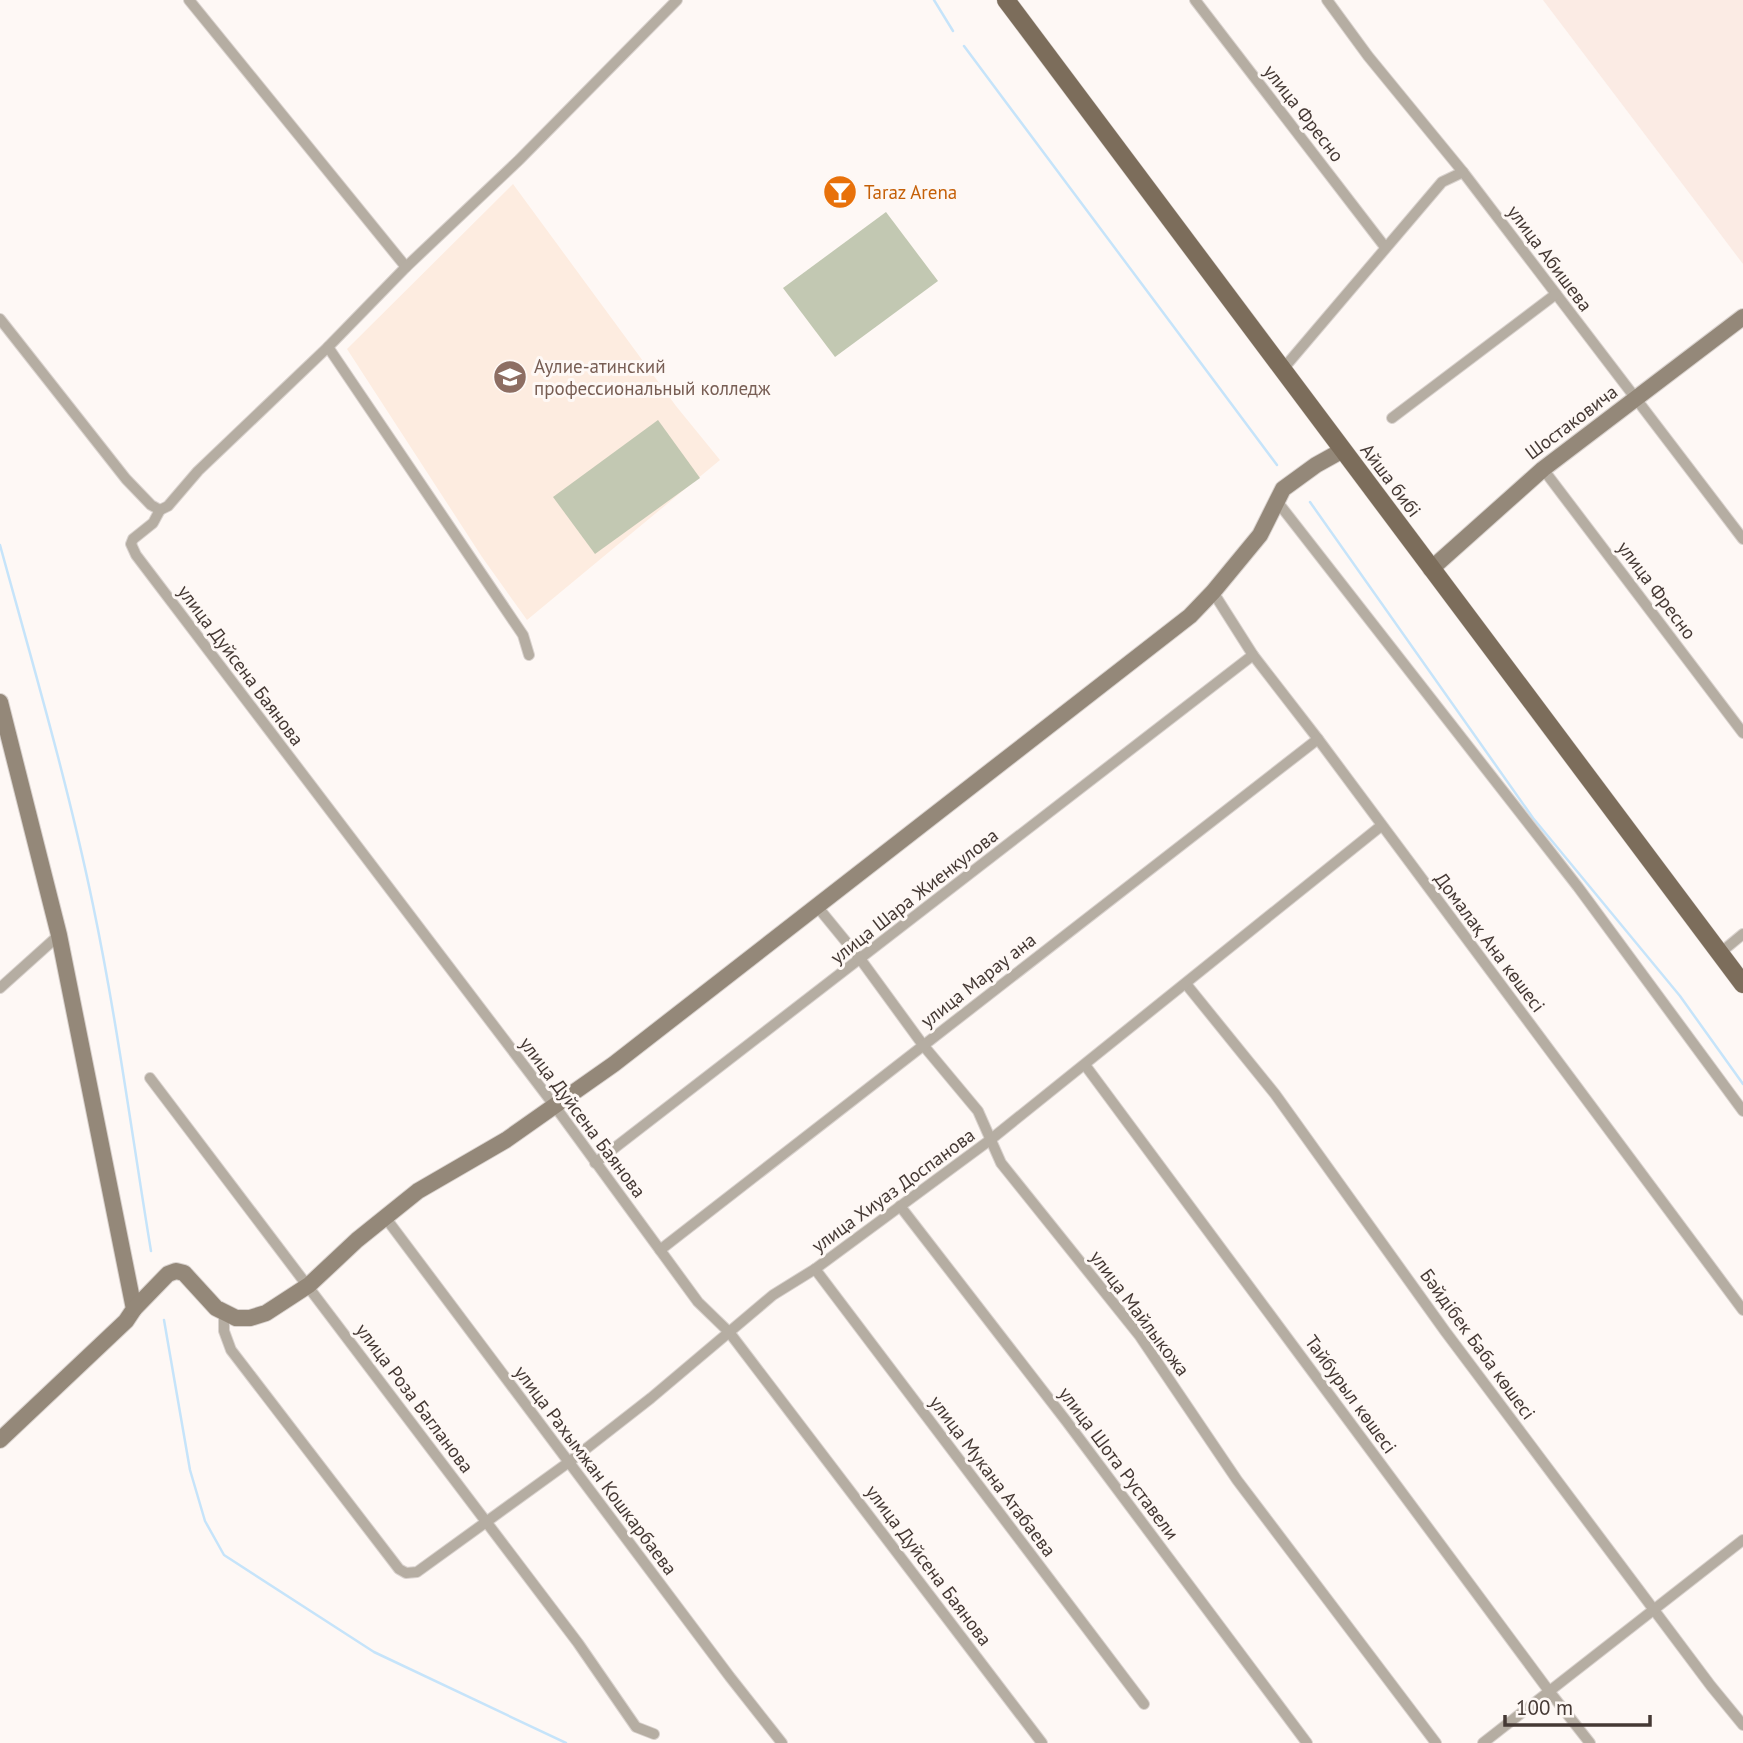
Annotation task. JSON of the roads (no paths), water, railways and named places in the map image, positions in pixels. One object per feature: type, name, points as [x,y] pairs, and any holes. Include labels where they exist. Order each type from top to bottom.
[{"type":"main road","name":"Айша бибі","points":[[1006,0],[1743,984]]},
{"type":"street","points":[[190,0],[407,267]]},
{"type":"street","points":[[0,319],[126,479],[151,505],[160,510],[168,506],[198,471],[519,160],[677,0]]},
{"type":"street","name":"улица Фресно","points":[[1195,0],[1385,247]]},
{"type":"street","name":"улица Абишева","points":[[1327,0],[1743,539]]},
{"type":"street","points":[[1283,369],[1442,182],[1462,172]]},
{"type":"street","points":[[1392,418],[1556,294]]},
{"type":"street","name":"Шостаковича","points":[[1431,569],[1544,469],[1743,317]]},
{"type":"street","points":[[328,347],[523,635],[529,655]]},
{"type":"street","points":[[0,1440],[125,1321],[168,1274],[176,1271],[184,1273],[224,1313],[236,1318],[250,1318],[266,1313],[309,1285],[418,1191],[471,1162],[614,1064],[1190,616],[1260,535],[1279,494],[1316,465],[1343,450]]},
{"type":"street","name":"улица Фресно","points":[[1544,469],[1743,733]]},
{"type":"street","points":[[1279,494],[1578,887],[1743,1111]]},
{"type":"street","name":"улица Дуйсена Баянова","points":[[160,510],[153,523],[132,538],[131,544],[136,555],[555,1105],[698,1302],[729,1332],[1042,1743]]},
{"type":"street","name":"Домалақ Ана көшесі","points":[[1213,592],[1253,655],[1743,1310]]},
{"type":"street","name":"улица Шара Жиенкулова","points":[[596,1163],[1253,655]]},
{"type":"street","points":[[0,702],[59,935],[134,1309]]},
{"type":"street","name":"улица Марау ана","points":[[660,1250],[1318,739]]},
{"type":"street","name":"улица Хиуаз Доспанова","points":[[224,1313],[224,1331],[231,1350],[399,1569],[406,1573],[417,1572],[569,1462],[773,1295],[815,1269],[990,1140],[1381,826]]},
{"type":"street","name":"улица Майлыкожа","points":[[816,905],[861,960],[923,1045],[978,1111],[1001,1163],[1139,1335],[1245,1491],[1436,1743]]},
{"type":"street","points":[[1720,953],[1743,934]]},
{"type":"street","points":[[0,988],[59,935]]},
{"type":"street","name":"Бәйдібек Баба көшесі","points":[[1186,984],[1275,1094],[1445,1331],[1743,1725]]},
{"type":"street","name":"Тайбурыл көшесі","points":[[1085,1065],[1549,1692],[1590,1743]]},
{"type":"street","name":"улица Роза Багланова","points":[[150,1078],[578,1643],[636,1727],[654,1734]]},
{"type":"street","name":"улица Шота Руставели","points":[[900,1206],[1067,1422],[1307,1743]]},
{"type":"street","name":"улица Рахымжан Кошкарбаева","points":[[385,1217],[782,1743]]},
{"type":"street","name":"улица Мукана Атабаева","points":[[815,1269],[1144,1704]]},
{"type":"street","points":[[1483,1743],[1743,1540]]},
{"type":"waterway","points":[[934,0],[953,31]]},
{"type":"waterway","points":[[964,46],[1277,465]]},
{"type":"waterway","points":[[1310,502],[1533,818],[1680,996],[1743,1084]]},
{"type":"waterway","points":[[0,545],[61,770],[93,905],[117,1035],[151,1251]]},
{"type":"waterway","points":[[164,1320],[190,1470],[205,1521],[224,1555],[374,1652],[566,1743]]},
{"type":"place","name":"Taraz Arena","points":[[840,192]]},
{"type":"place","name":"Аулие-атинский профессиональный колледж","points":[[510,377]]}]
